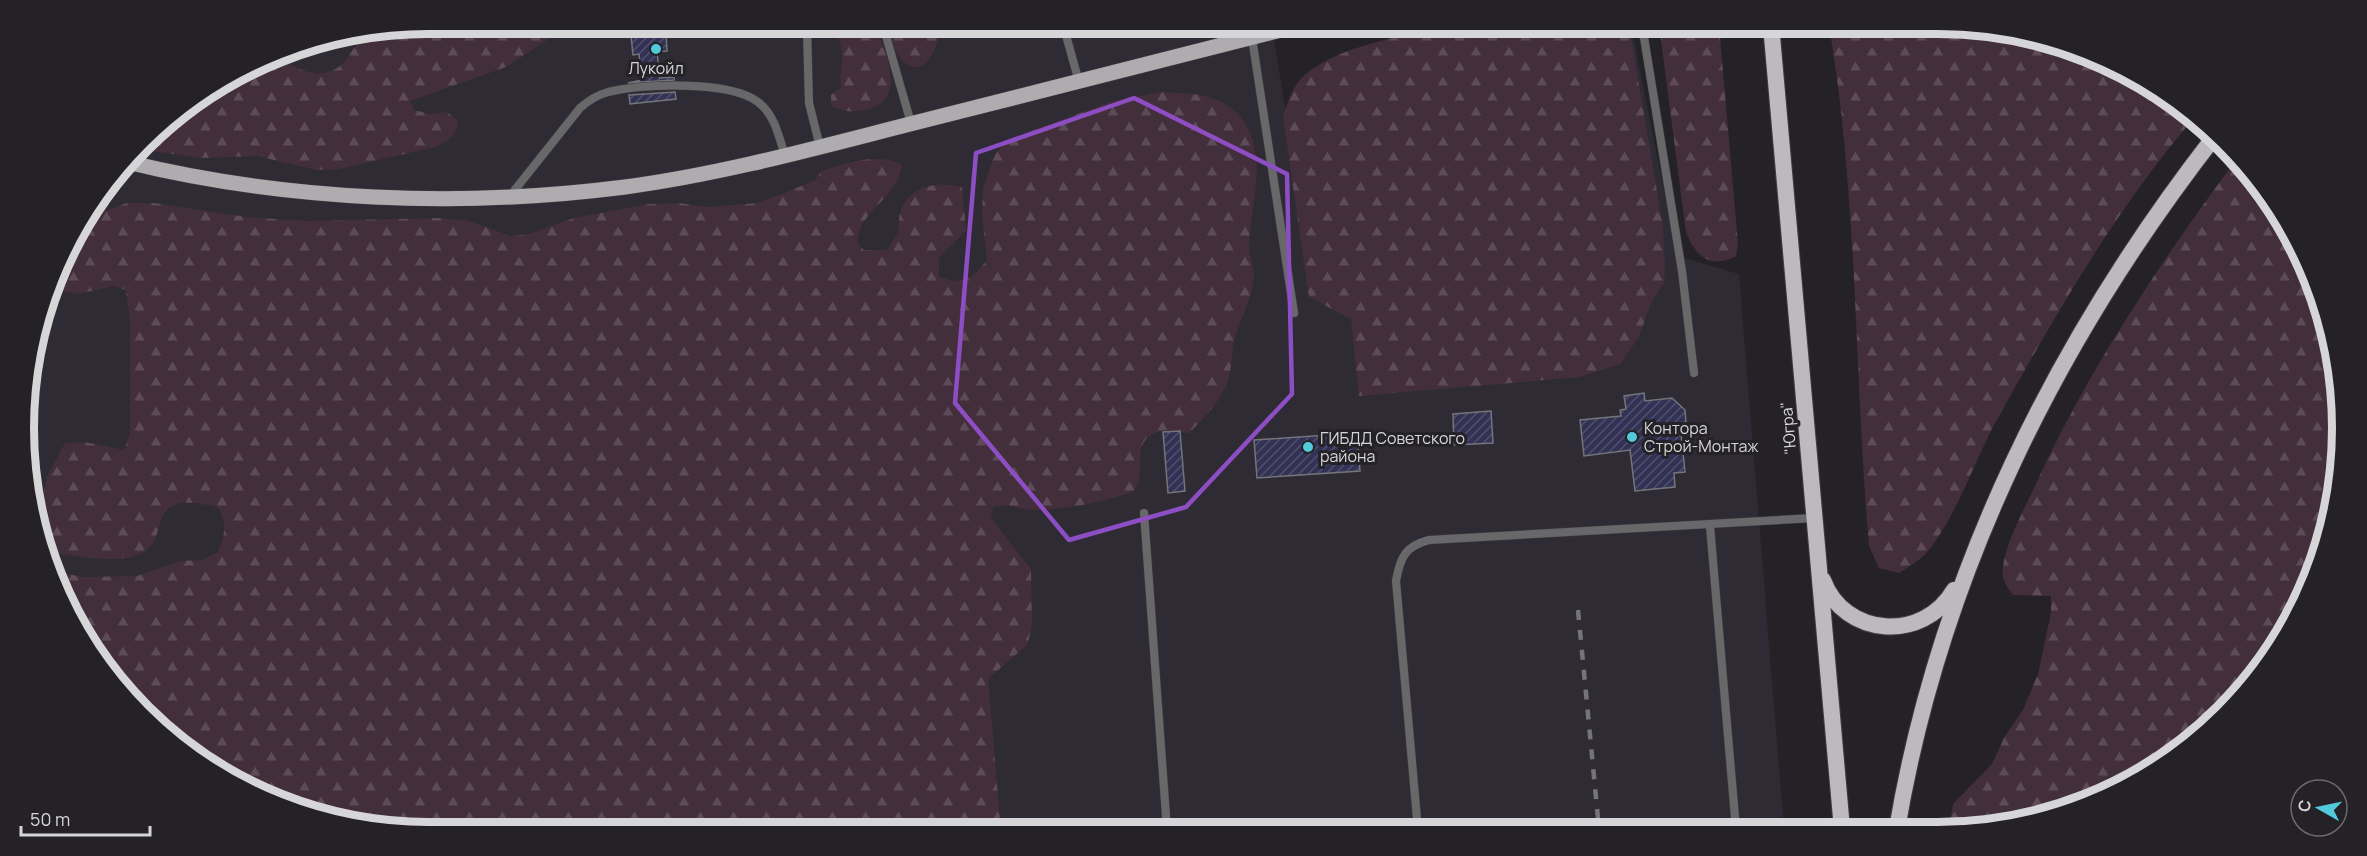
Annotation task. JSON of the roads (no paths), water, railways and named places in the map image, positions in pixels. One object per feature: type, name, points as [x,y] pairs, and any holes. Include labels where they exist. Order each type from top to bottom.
[{"type":"highway","name":"\"Югра\"","points":[[1772,34],[1841,822]]},
{"type":"highway","points":[[1898,822],[1914,738],[1943,635],[1965,573],[2018,453],[2079,335],[2129,253],[2210,143]]},
{"type":"highway","points":[[1817,556],[1823,581],[1834,603],[1851,617],[1877,627],[1905,626],[1929,615],[1950,597],[1965,573]]},
{"type":"main road","points":[[137,164],[195,176],[284,189],[383,195],[510,196],[624,187],[785,156],[1267,34]]},
{"type":"lane","points":[[807,34],[809,102],[820,147]]},
{"type":"lane","points":[[885,34],[911,123]]},
{"type":"lane","points":[[1066,34],[1079,82]]},
{"type":"lane","points":[[1643,34],[1682,271],[1694,373]]},
{"type":"lane","points":[[1252,38],[1293,313]]},
{"type":"lane","points":[[510,196],[580,108],[592,98],[609,92],[684,85],[742,96],[758,102],[768,113],[777,129],[785,156]]},
{"type":"lane","points":[[1144,513],[1166,822]]},
{"type":"lane","points":[[1417,822],[1396,581],[1399,562],[1404,552],[1417,543],[1429,540],[1710,526],[1814,518]]},
{"type":"lane","points":[[1710,526],[1735,822]]},
{"type":"railway","points":[[1578,610],[1598,822]]},
{"type":"place","name":"Лукойл","points":[[656,49]]},
{"type":"place","name":"Контора Строй-Монтаж","points":[[1632,437]]},
{"type":"place","name":"ГИБДД Советского района","points":[[1308,447]]}]
